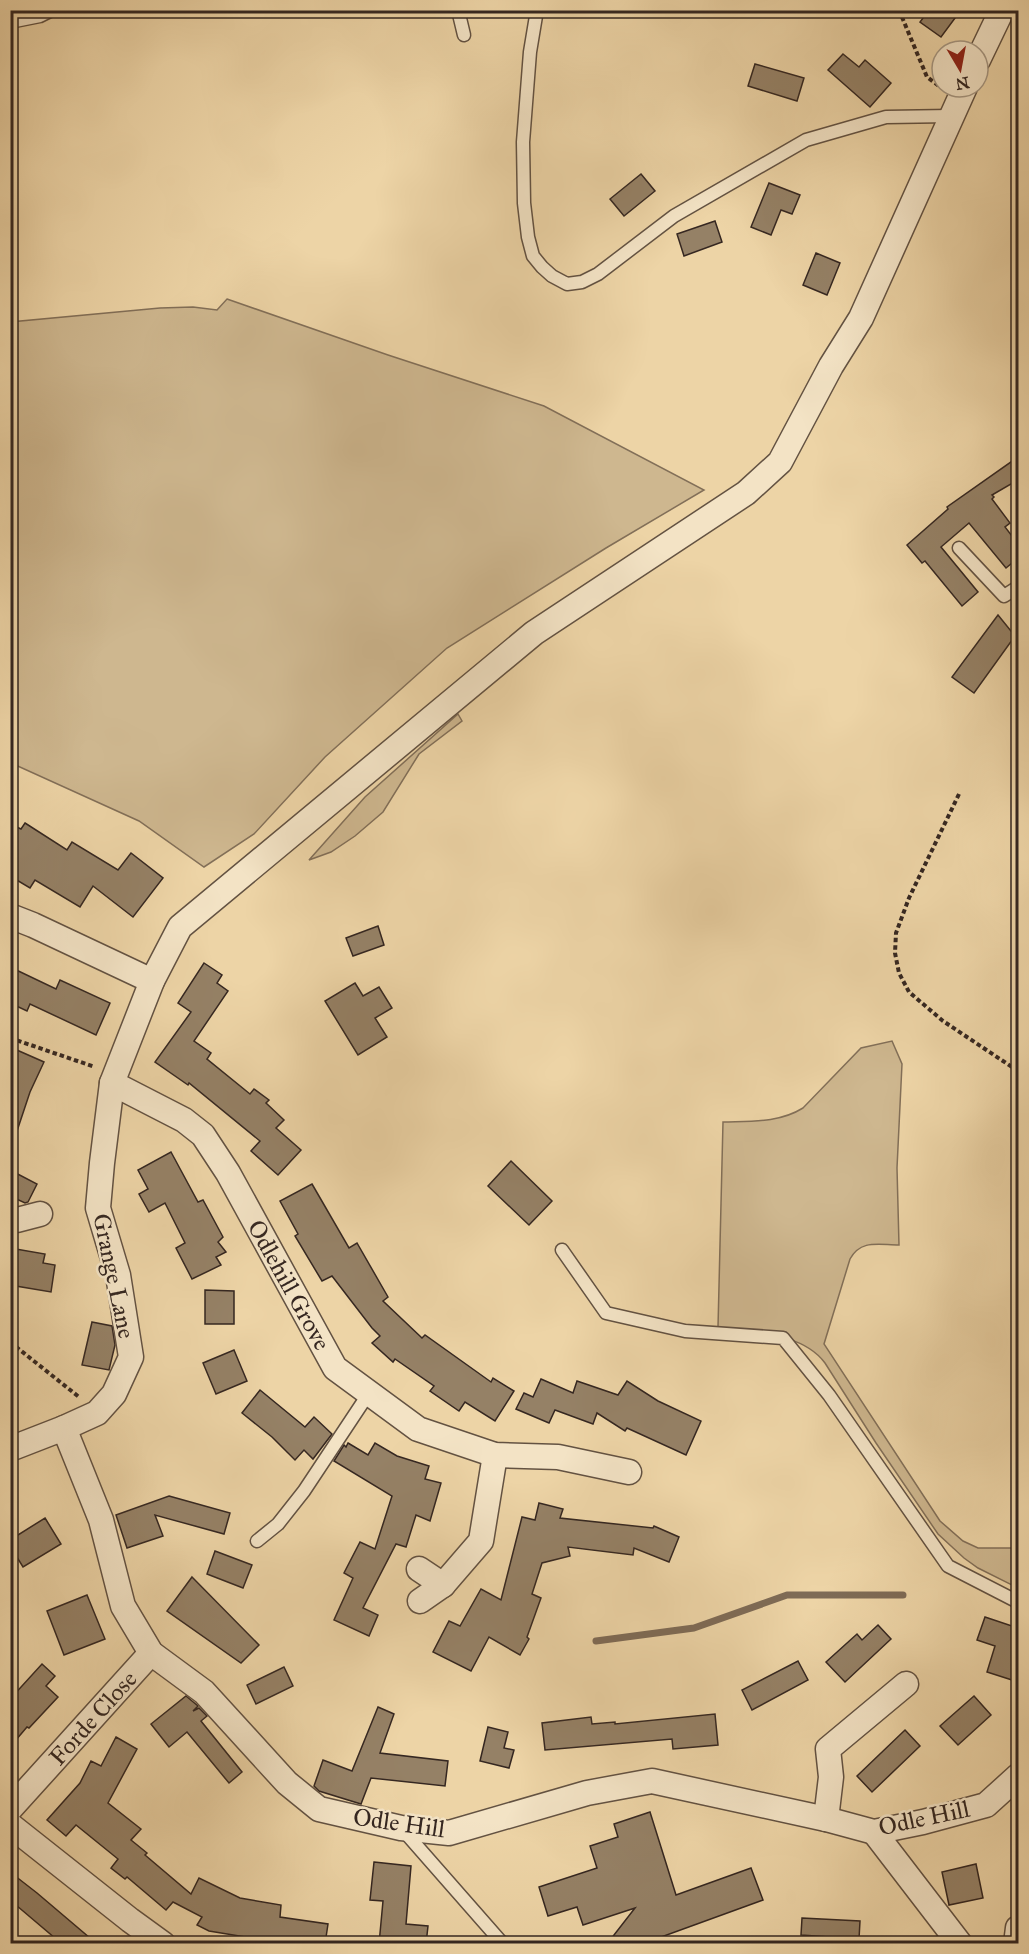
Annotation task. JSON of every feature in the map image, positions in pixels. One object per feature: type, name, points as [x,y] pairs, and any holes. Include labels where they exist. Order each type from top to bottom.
[{"type":"street","points":[[988,39],[1002,10]]},
{"type":"street","name":"Grange Lane","points":[[64,1428],[97,1413],[114,1394],[131,1357],[118,1275],[98,1208],[114,1078],[153,981],[180,927],[534,633],[746,493],[780,462],[831,366],[861,318],[958,102]]},
{"type":"street","points":[[10,916],[153,981]]},
{"type":"street","name":"Odlehill Grove","points":[[114,1078],[184,1120],[203,1135],[228,1173],[335,1368],[418,1429],[495,1455],[558,1457],[629,1472]]},
{"type":"street","points":[[10,1219],[17,1220],[40,1214]]},
{"type":"street","points":[[10,1449],[64,1428]]},
{"type":"street","name":"Odle Hill","points":[[64,1428],[100,1520],[123,1606],[151,1653],[204,1692],[287,1783],[318,1809],[401,1828],[449,1833],[587,1793],[652,1781],[826,1819],[874,1832],[986,1805],[1018,1776]]},
{"type":"street","points":[[420,1601],[443,1585],[481,1541],[495,1455]]},
{"type":"street","points":[[419,1569],[443,1585]]},
{"type":"street","name":"Forde Close","points":[[10,1809],[151,1653]]},
{"type":"street","points":[[826,1819],[831,1777],[828,1749],[906,1684]]},
{"type":"street","points":[[10,1825],[163,1944]]},
{"type":"street","points":[[874,1832],[960,1944]]},
{"type":"street","points":[[1016,1944],[1018,1928]]},
{"type":"lane","points":[[10,22],[40,16],[52,10]]},
{"type":"lane","points":[[458,10],[464,35]]},
{"type":"lane","points":[[537,10],[530,52],[523,142],[524,203],[533,256],[552,276],[567,284],[582,282],[598,274],[674,216],[807,140],[886,117],[958,102]]},
{"type":"lane","points":[[959,548],[1004,596],[1018,586]]},
{"type":"lane","points":[[562,1250],[606,1313],[686,1331],[783,1338],[829,1395],[948,1566],[1018,1602]]},
{"type":"lane","points":[[257,1541],[278,1524],[304,1491],[369,1393]]},
{"type":"lane","points":[[401,1828],[503,1944]]},
{"type":"path","points":[[899,10],[927,76],[958,102]]},
{"type":"path","points":[[959,794],[906,906],[896,933],[895,953],[899,973],[909,992],[944,1021],[1018,1071]]},
{"type":"path","points":[[10,1038],[114,1078]]},
{"type":"path","points":[[10,1342],[97,1413]]},
{"type":"shaded area","points":[[227,299],[544,406],[704,490],[606,548],[447,648],[325,757],[254,834],[204,867],[139,821],[11,763],[10,322],[160,308],[193,307],[217,310]]},
{"type":"shaded area","points":[[458,714],[462,721],[419,754],[383,812],[355,836],[331,852],[309,860],[365,797]]},
{"type":"shaded area","points":[[892,1041],[902,1064],[897,1168],[899,1245],[871,1244],[859,1248],[854,1253],[850,1259],[824,1344],[940,1521],[963,1541],[978,1548],[1018,1548],[1018,1588],[978,1568],[938,1534],[825,1363],[815,1353],[804,1345],[776,1336],[718,1327],[723,1122],[775,1119],[794,1113],[803,1108],[861,1048]]},
{"type":"building","points":[[929,10],[961,10],[941,37],[920,22]]},
{"type":"building","points":[[843,54],[859,67],[865,60],[891,83],[870,107],[828,70]]},
{"type":"building","points":[[755,64],[804,78],[797,101],[748,86]]},
{"type":"building","points":[[641,174],[655,191],[624,216],[610,199]]},
{"type":"building","points":[[769,183],[800,195],[792,214],[781,210],[771,235],[751,227]]},
{"type":"building","points":[[715,221],[722,242],[684,256],[677,234]]},
{"type":"building","points":[[816,253],[840,263],[827,295],[803,285]]},
{"type":"building","points":[[1018,457],[1018,480],[992,495],[994,497],[992,499],[1010,523],[1005,527],[1018,544],[1018,558],[1006,568],[969,523],[941,547],[978,592],[962,606],[925,561],[922,563],[907,545],[948,509],[947,507]]},
{"type":"building","points":[[998,615],[1015,636],[974,693],[952,677]]},
{"type":"building","points":[[25,823],[67,850],[72,842],[118,870],[131,853],[163,878],[133,917],[93,886],[80,907],[35,880],[30,888],[10,876],[10,824],[21,829]]},
{"type":"building","points":[[378,926],[384,945],[353,956],[346,938]]},
{"type":"building","points":[[204,963],[222,975],[217,983],[228,991],[194,1041],[211,1053],[207,1059],[250,1094],[254,1089],[269,1100],[266,1103],[284,1120],[276,1128],[301,1150],[278,1175],[251,1151],[260,1141],[189,1083],[188,1085],[155,1062],[191,1012],[178,1003]]},
{"type":"building","points":[[10,967],[56,989],[60,980],[110,1003],[96,1035],[30,1004],[27,1011],[10,1003]]},
{"type":"building","points":[[355,983],[363,996],[379,987],[392,1008],[375,1018],[387,1037],[358,1055],[325,1001]]},
{"type":"building","points":[[10,1047],[44,1062],[30,1092],[14,1140],[10,1139]]},
{"type":"building","points":[[171,1152],[198,1202],[203,1200],[223,1237],[218,1242],[226,1252],[216,1257],[221,1265],[192,1279],[176,1248],[185,1243],[165,1203],[149,1212],[139,1194],[148,1189],[138,1170]]},
{"type":"building","points":[[511,1161],[552,1201],[529,1225],[488,1186]]},
{"type":"building","points":[[10,1170],[37,1184],[28,1202],[25,1203],[10,1196]]},
{"type":"building","points":[[312,1184],[349,1248],[357,1243],[388,1297],[383,1301],[422,1338],[425,1335],[491,1382],[493,1378],[514,1391],[495,1421],[465,1402],[459,1411],[430,1391],[434,1386],[395,1359],[393,1362],[372,1343],[380,1336],[332,1276],[322,1281],[295,1236],[298,1234],[280,1201]]},
{"type":"building","points":[[10,1248],[45,1254],[43,1263],[55,1265],[51,1292],[10,1285]]},
{"type":"building","points":[[205,1290],[234,1291],[234,1324],[205,1324]]},
{"type":"building","points":[[92,1322],[112,1326],[115,1345],[109,1370],[82,1365]]},
{"type":"building","points":[[234,1350],[247,1381],[216,1394],[203,1363]]},
{"type":"building","points":[[541,1379],[573,1393],[577,1381],[618,1395],[627,1381],[658,1401],[701,1421],[686,1455],[627,1428],[625,1431],[597,1413],[593,1424],[555,1410],[549,1423],[516,1409],[524,1393],[533,1397]]},
{"type":"building","points":[[260,1390],[305,1427],[314,1417],[332,1434],[313,1459],[304,1450],[295,1460],[272,1437],[242,1413]]},
{"type":"building","points":[[348,1443],[368,1455],[375,1443],[397,1456],[429,1466],[425,1479],[441,1483],[430,1521],[416,1515],[406,1547],[396,1544],[363,1608],[378,1615],[369,1636],[334,1620],[353,1578],[344,1573],[360,1542],[375,1549],[392,1496],[334,1461],[344,1445],[346,1447]]},
{"type":"building","points":[[169,1496],[230,1513],[224,1534],[155,1515],[163,1536],[127,1548],[116,1515]]},
{"type":"building","points":[[539,1503],[563,1509],[560,1518],[653,1528],[654,1526],[679,1537],[669,1562],[634,1548],[633,1555],[568,1547],[570,1556],[542,1563],[532,1594],[541,1598],[527,1637],[529,1639],[520,1655],[489,1637],[471,1671],[433,1652],[449,1621],[460,1626],[481,1589],[501,1600],[522,1517],[535,1520]]},
{"type":"building","points":[[45,1518],[61,1544],[23,1567],[10,1546],[10,1540]]},
{"type":"building","points":[[215,1551],[252,1565],[243,1588],[207,1574]]},
{"type":"building","points":[[192,1577],[259,1645],[241,1663],[167,1611]]},
{"type":"building","points":[[87,1595],[105,1639],[64,1655],[47,1611]]},
{"type":"building","points":[[985,1617],[1018,1628],[1018,1660],[1012,1680],[987,1672],[995,1646],[977,1640]]},
{"type":"building","points":[[878,1625],[891,1639],[845,1682],[826,1662],[857,1634],[862,1640]]},
{"type":"building","points":[[798,1661],[808,1680],[752,1710],[742,1690]]},
{"type":"building","points":[[42,1664],[55,1676],[46,1686],[58,1697],[10,1747],[11,1698]]},
{"type":"building","points":[[284,1667],[293,1686],[256,1704],[247,1685]]},
{"type":"building","points":[[186,1696],[198,1706],[193,1711],[199,1708],[207,1716],[201,1721],[242,1772],[229,1783],[187,1732],[169,1747],[151,1724]]},
{"type":"building","points":[[974,1696],[991,1715],[958,1745],[940,1726]]},
{"type":"building","points":[[378,1707],[394,1714],[380,1753],[448,1761],[445,1786],[371,1778],[361,1804],[319,1791],[314,1786],[323,1760],[352,1771]]},
{"type":"building","points":[[715,1714],[718,1745],[673,1749],[672,1739],[545,1750],[542,1723],[591,1717],[592,1724],[615,1722],[615,1724]]},
{"type":"building","points":[[488,1727],[508,1732],[504,1748],[514,1750],[509,1768],[480,1761]]},
{"type":"building","points":[[905,1730],[920,1746],[872,1792],[857,1776]]},
{"type":"building","points":[[116,1737],[137,1749],[108,1803],[141,1829],[131,1840],[147,1853],[145,1855],[191,1894],[199,1878],[240,1898],[281,1905],[280,1917],[328,1924],[325,1944],[257,1944],[258,1939],[209,1931],[197,1925],[202,1917],[173,1902],[166,1910],[127,1877],[125,1879],[111,1868],[118,1859],[76,1825],[66,1836],[47,1820],[80,1783],[91,1761],[101,1766]]},
{"type":"building","points":[[650,1812],[676,1895],[751,1868],[763,1900],[642,1944],[607,1944],[635,1908],[583,1925],[577,1907],[548,1916],[539,1887],[597,1868],[590,1846],[618,1837],[614,1824]]},
{"type":"building","points":[[374,1862],[411,1866],[406,1924],[428,1926],[426,1944],[379,1944],[383,1901],[370,1900]]},
{"type":"building","points":[[976,1864],[983,1898],[949,1905],[942,1872]]},
{"type":"building","points":[[10,1872],[97,1944],[62,1944],[10,1900]]},
{"type":"building","points":[[802,1918],[860,1921],[859,1939],[801,1935]]},
{"type":"waterway","points":[[596,1641],[694,1628],[787,1595],[903,1595]]}]
